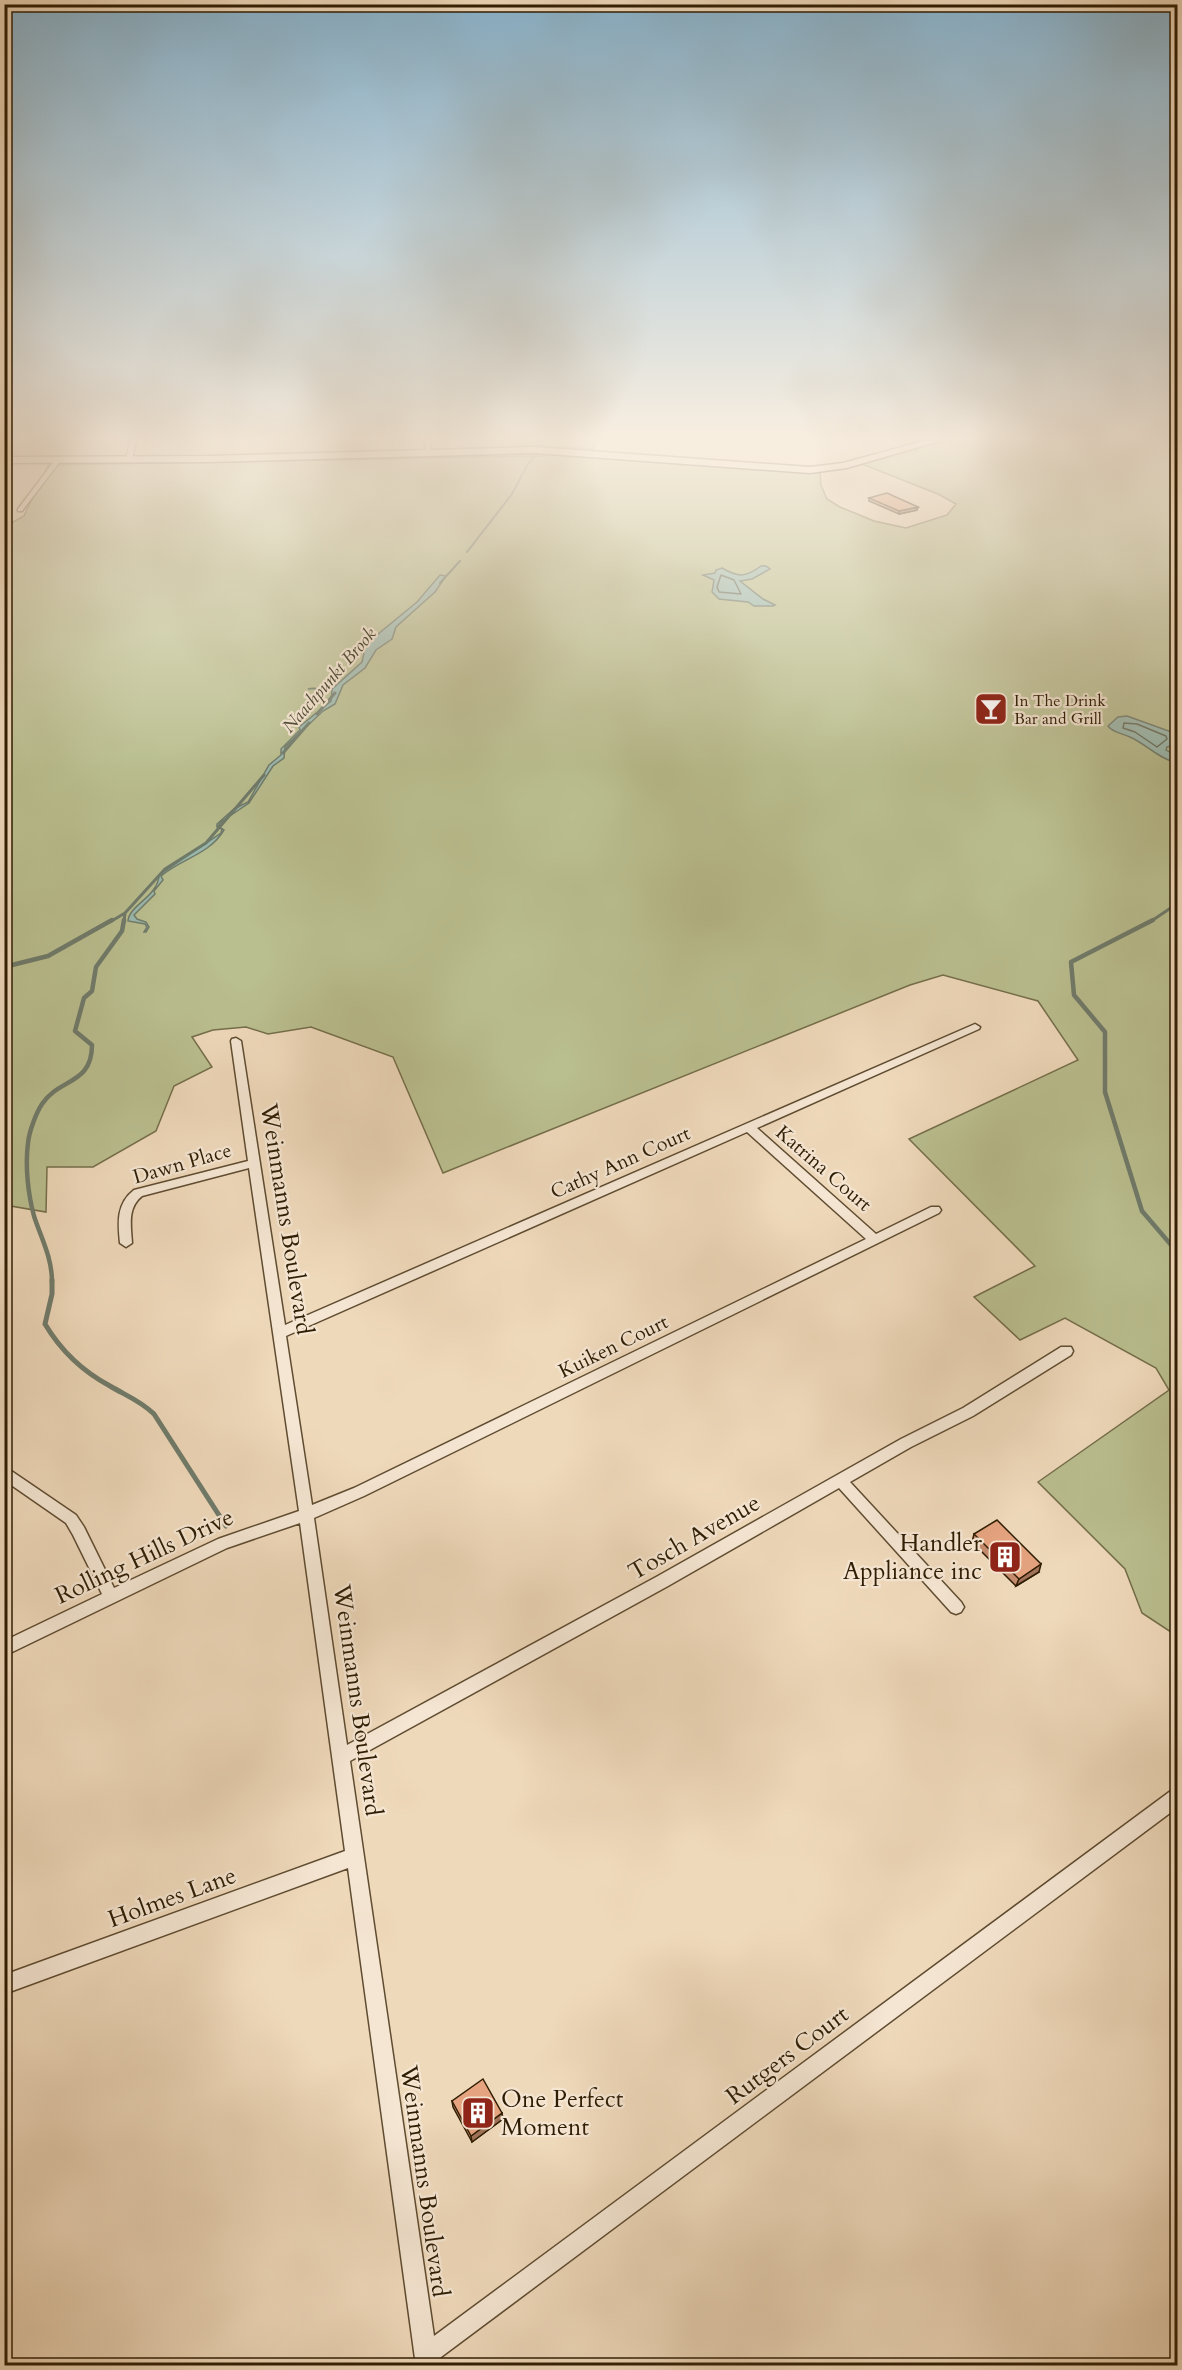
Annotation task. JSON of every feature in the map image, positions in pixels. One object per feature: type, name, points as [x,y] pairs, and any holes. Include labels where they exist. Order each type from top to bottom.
[{"type":"street","name":"Cathy Ann Court","points":[[280,1333],[975,1026]]},
{"type":"street","name":"Weinmanns Boulevard","points":[[236,1041],[307,1515],[427,2360]]},
{"type":"street","name":"Katrina Court","points":[[748,1127],[874,1239]]},
{"type":"street","name":"Dawn Place","points":[[126,1243],[125,1210],[131,1197],[138,1193],[255,1163]]},
{"type":"street","name":"Kuiken Court","points":[[307,1515],[359,1492],[935,1210]]},
{"type":"street","name":"Tosch Avenue","points":[[341,1757],[663,1581],[906,1443],[983,1406],[1066,1351]]},
{"type":"street","points":[[4,1472],[71,1519],[111,1598]]},
{"type":"street","points":[[840,1480],[956,1607]]},
{"type":"street","name":"Rolling Hills Drive","points":[[4,1649],[223,1543],[307,1515]]},
{"type":"street","name":"Rutgers Court","points":[[427,2360],[1178,1796]]},
{"type":"street","name":"Holmes Lane","points":[[4,1984],[356,1856]]},
{"type":"green space","points":[[4,547],[1177,547],[1177,1636],[1142,1613],[1125,1569],[1038,1482],[1169,1390],[1156,1368],[1065,1318],[1020,1340],[974,1297],[1035,1266],[909,1139],[1078,1060],[1038,1001],[943,975],[910,985],[443,1173],[393,1057],[311,1027],[268,1034],[246,1027],[213,1030],[192,1037],[212,1067],[174,1086],[156,1131],[93,1167],[47,1167],[46,1212],[5,1205]]},
{"type":"water","points":[[761,566],[770,569],[752,579],[740,581],[763,599],[775,605],[773,606],[754,606],[748,602],[719,599],[712,592],[714,580],[703,575],[715,573],[716,570],[722,568],[742,575]]},
{"type":"water","points":[[440,575],[446,576],[435,592],[396,627],[392,639],[376,650],[365,668],[343,685],[335,704],[323,711],[285,747],[284,758],[273,766],[249,803],[221,822],[218,826],[224,830],[218,838],[203,851],[161,876],[163,880],[154,891],[155,894],[134,915],[137,919],[146,922],[149,927],[146,932],[144,932],[147,927],[145,924],[128,921],[133,910],[154,889],[159,875],[221,833],[222,829],[217,827],[217,824],[234,809],[248,802],[269,765],[281,755],[281,749],[300,730],[299,727],[331,701],[332,690],[308,689],[333,688],[362,662],[366,644],[417,602]]},
{"type":"water","points":[[1127,716],[1177,734],[1177,745],[1167,747],[1166,750],[1177,756],[1177,763],[1164,758],[1136,740],[1115,732],[1108,726],[1118,717]]},
{"type":"building","name":"Handler Appliance inc","points":[[997,1520],[1041,1564],[1019,1579],[974,1534]]},
{"type":"building","name":"One Perfect Moment","points":[[483,2079],[502,2113],[471,2136],[452,2101]]},
{"type":"waterway","name":"Naachpunkt Brook","points":[[467,552],[471,547]]},
{"type":"waterway","name":"Naachpunkt Brook","points":[[440,583],[460,561]]},
{"type":"waterway","name":"Naachpunkt Brook","points":[[317,714],[335,693]]},
{"type":"waterway","name":"Naachpunkt Brook","points":[[283,753],[309,723]]},
{"type":"waterway","name":"Naachpunkt Brook","points":[[125,913],[165,869],[206,843],[264,775]]},
{"type":"waterway","points":[[1153,920],[1178,903]]},
{"type":"waterway","name":"Naachpunkt Brook","points":[[110,922],[125,913]]},
{"type":"waterway","name":"Naachpunkt Brook","points":[[124,922],[125,913]]},
{"type":"waterway","name":"Naachpunkt Brook","points":[[4,967],[48,956],[112,920]]},
{"type":"waterway","name":"Naachpunkt Brook","points":[[124,920],[122,931],[96,967],[92,991],[84,998],[75,1031],[92,1045],[91,1058],[81,1074],[57,1089],[42,1104],[37,1112],[29,1139],[27,1170],[30,1199],[52,1273],[52,1294],[45,1324],[65,1352],[81,1367],[154,1414],[226,1526]]},
{"type":"waterway","points":[[1153,920],[1071,962],[1074,995],[1105,1032],[1105,1092],[1142,1211],[1178,1253]]},
{"type":"place","name":"In The Drink Bar and Grill","points":[[991,709]]},
{"type":"place","name":"Handler Appliance inc","points":[[1005,1557]]},
{"type":"place","name":"One Perfect Moment","points":[[478,2113]]}]
